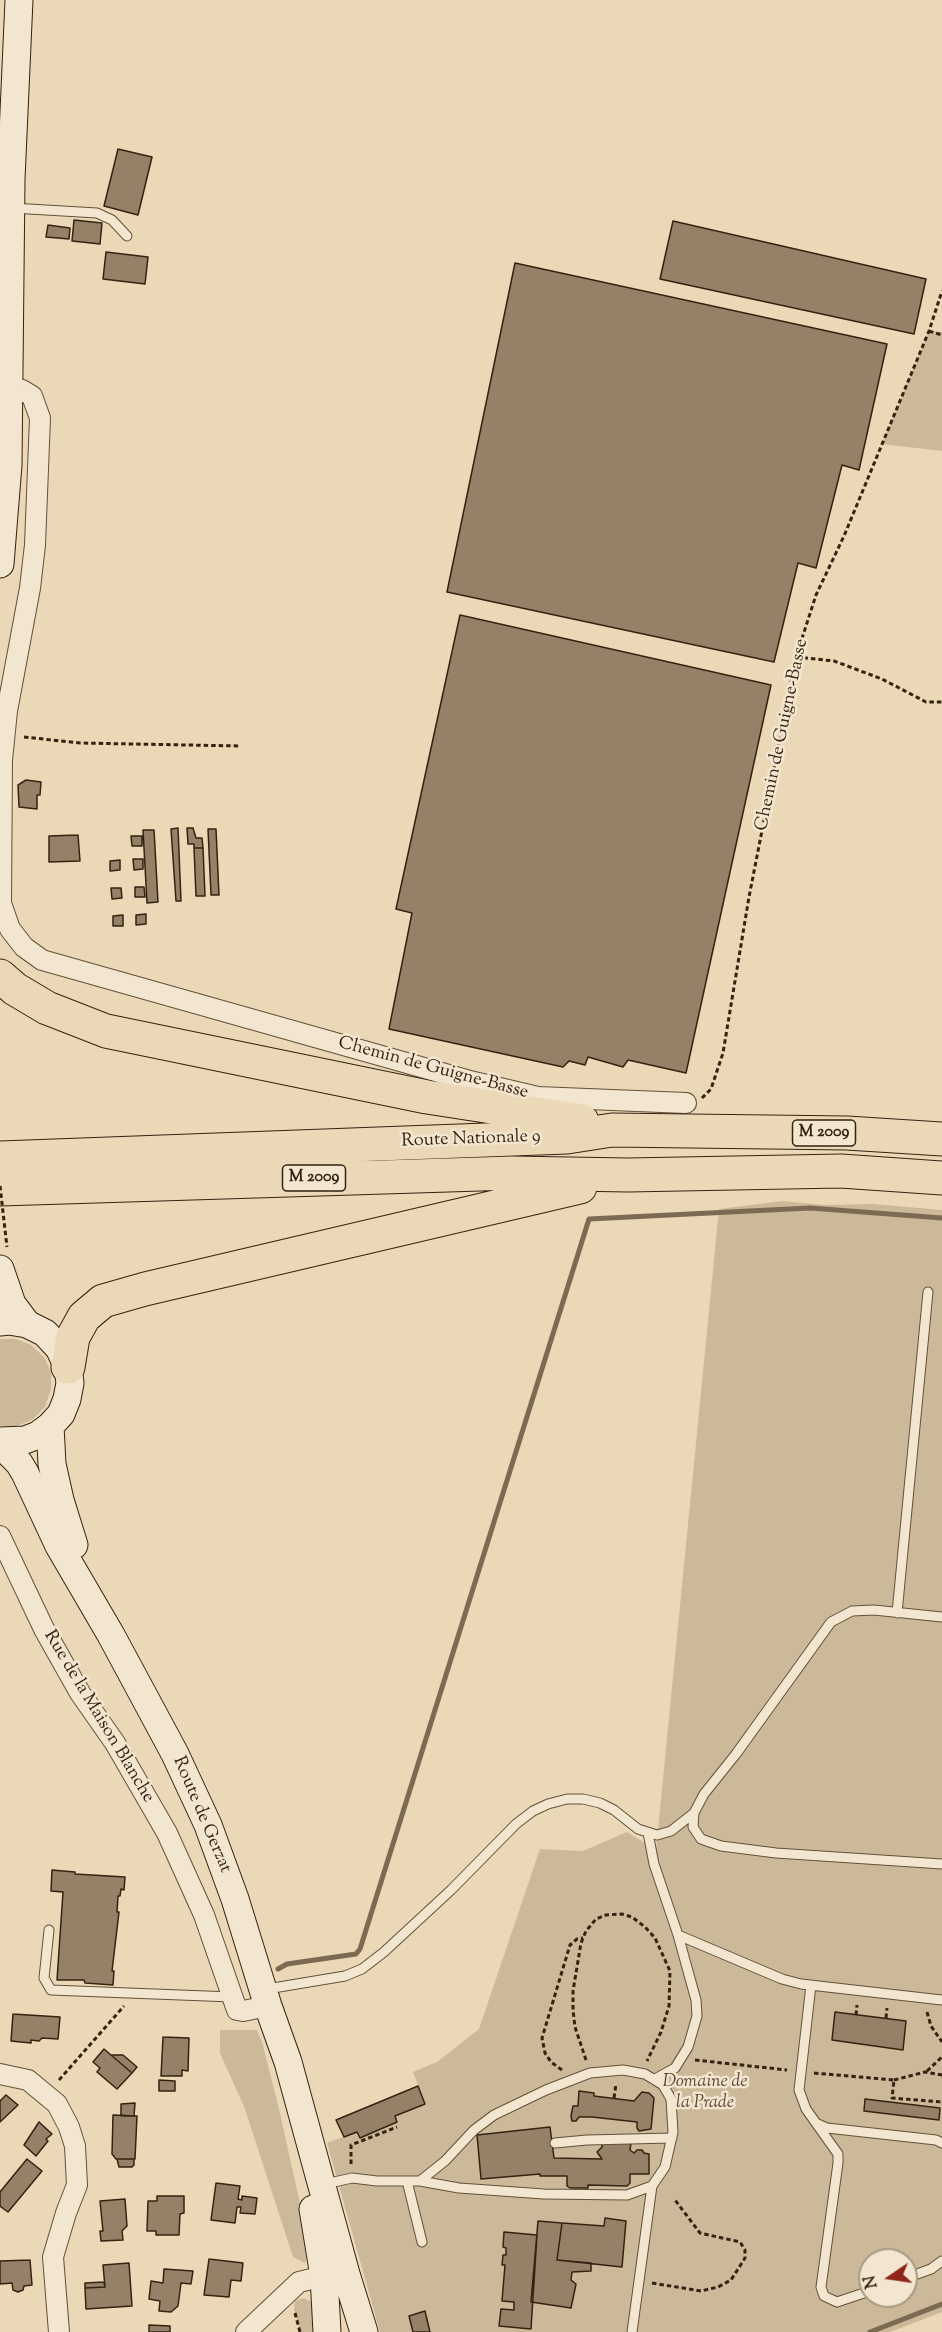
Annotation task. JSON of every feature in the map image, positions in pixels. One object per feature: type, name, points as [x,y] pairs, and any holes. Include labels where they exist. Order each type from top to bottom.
[{"type":"highway","points":[[0,976],[15,989],[47,1008],[106,1031],[427,1097],[583,1122],[612,1131]]},
{"type":"highway","name":"Route Nationale 9","points":[[0,1158],[567,1137],[612,1131],[847,1133],[942,1139]]},
{"type":"highway","name":"Route Nationale 9","points":[[0,1187],[512,1173],[628,1175],[841,1171],[942,1178]]},
{"type":"highway","points":[[68,1367],[73,1337],[84,1317],[104,1301],[628,1175]]},
{"type":"main road","points":[[0,564],[6,503],[10,387],[5,333],[19,0]]},
{"type":"main road","points":[[3,1258],[12,1304],[27,1324]]},
{"type":"main road","points":[[0,1323],[9,1321],[27,1324],[45,1333],[59,1348],[68,1367],[70,1383],[67,1399],[60,1414],[50,1426],[38,1435],[25,1440],[0,1443]]},
{"type":"main road","name":"Route de Gerzat","points":[[50,1426],[52,1464],[60,1500],[72,1541],[111,1635]]},
{"type":"main road","name":"Route de Gerzat","points":[[0,1443],[26,1473],[59,1546],[176,1754],[208,1825],[235,1899],[265,1998],[288,2062],[315,2186],[364,2332]]},
{"type":"main road","name":"Route de Gerzat","points":[[315,2186],[327,2332]]},
{"type":"street","name":"Chemin de Guigne-Basse","points":[[10,387],[32,396],[40,418],[35,545],[30,588],[4,736],[1,903],[10,929],[24,947],[42,960],[474,1082],[538,1097],[686,1103]]},
{"type":"street","name":"Rue de la Maison Blanche","points":[[0,1536],[44,1629],[80,1693],[115,1743],[167,1833],[204,1915],[232,1997]]},
{"type":"street","points":[[232,1997],[237,2010],[243,2011],[265,1998]]},
{"type":"street","points":[[0,2074],[28,2080],[57,2104],[69,2127],[75,2146],[77,2185],[66,2213],[54,2257],[58,2332]]},
{"type":"street","points":[[246,2332],[299,2282],[324,2276]]},
{"type":"lane","points":[[11,208],[97,213],[112,220],[127,236]]},
{"type":"lane","points":[[897,1613],[928,1292]]},
{"type":"lane","points":[[942,1617],[852,1611],[831,1622],[736,1754],[704,1794],[694,1813],[693,1827],[701,1839],[721,1846],[942,1864]]},
{"type":"lane","points":[[265,1998],[345,1976],[362,1969],[443,1898],[516,1824],[533,1811],[548,1804],[567,1799],[583,1799],[600,1803],[648,1833],[657,1835],[671,1831],[694,1813]]},
{"type":"lane","points":[[648,1833],[654,1864],[678,1935],[696,2000],[694,2030],[688,2046],[675,2068],[655,2079]]},
{"type":"lane","points":[[49,1930],[44,1978],[51,1990],[232,1997]]},
{"type":"lane","points":[[678,1935],[782,1979],[811,1985],[942,2000]]},
{"type":"lane","points":[[811,1985],[799,2090],[801,2100],[838,2154],[821,2287],[825,2296],[837,2302],[858,2295]]},
{"type":"lane","points":[[420,2181],[445,2161],[474,2130],[494,2115],[546,2090],[590,2073],[623,2070],[655,2079],[663,2085],[671,2099],[672,2138],[665,2167],[652,2186],[632,2332]]},
{"type":"lane","points":[[818,2124],[827,2128],[936,2140],[942,2143]]},
{"type":"lane","points":[[555,2143],[672,2138]]},
{"type":"lane","points":[[315,2186],[352,2178],[420,2181],[512,2192],[627,2195],[652,2186]]},
{"type":"lane","points":[[406,2181],[422,2242]]},
{"type":"lane","points":[[512,2181],[512,2192]]},
{"type":"lane","points":[[918,2274],[931,2269],[942,2261]]},
{"type":"path","name":"Chemin de Guigne-Basse","points":[[686,1103],[700,1099],[711,1089],[723,1053],[749,897],[796,657],[816,595],[844,536],[929,331],[942,291]]},
{"type":"path","points":[[929,331],[942,335]]},
{"type":"path","points":[[796,657],[834,662],[882,679],[926,702],[942,702]]},
{"type":"path","points":[[4,736],[80,743],[241,746]]},
{"type":"path","points":[[0,1187],[3,1258]]},
{"type":"path","points":[[590,2073],[580,2047],[573,2010],[573,1991],[583,1938],[596,1919],[606,1915],[622,1914],[632,1917],[655,1938],[670,1971],[669,2006],[654,2049],[640,2073]]},
{"type":"path","points":[[577,2078],[551,2062],[545,2053],[542,2038],[570,1945],[577,1939],[583,1938]]},
{"type":"path","points":[[45,2095],[134,1994]]},
{"type":"path","points":[[929,1999],[927,2013],[931,2026],[942,2042]]},
{"type":"path","points":[[925,2072],[942,2057]]},
{"type":"path","points":[[894,2080],[925,2072],[942,2075]]},
{"type":"path","points":[[892,2098],[942,2102]]},
{"type":"path","points":[[352,2178],[351,2145],[397,2127]]},
{"type":"path","points":[[639,2277],[651,2283],[701,2291],[718,2287],[731,2280],[745,2258],[745,2250],[740,2242],[709,2237],[700,2233],[675,2200]]},
{"type":"green space","points":[[929,331],[942,332],[942,451],[882,444]]},
{"type":"green space","name":"Domaine de la Prade","points":[[782,1201],[826,1205],[873,1204],[942,1210],[942,2312],[890,2332],[380,2332],[327,2143],[357,2132],[360,2138],[383,2129],[396,2120],[395,2116],[425,2102],[413,2072],[437,2062],[479,2029],[540,1849],[583,1851],[627,1832],[656,1850],[719,1209]]},
{"type":"green space","points":[[0,1339],[16,1339],[31,1345],[44,1357],[51,1372],[51,1389],[45,1407],[32,1420],[16,1426],[0,1426]]},
{"type":"green space","points":[[220,2030],[257,2030],[262,2042],[310,2248],[305,2263],[293,2257],[245,2109],[220,2053]]},
{"type":"green space","points":[[303,2298],[318,2305],[321,2332],[300,2332],[294,2309],[295,2301]]},
{"type":"building","points":[[118,149],[152,157],[138,215],[104,206]]},
{"type":"building","points":[[74,220],[102,223],[100,244],[72,241]]},
{"type":"building","points":[[673,221],[926,279],[914,334],[660,279]]},
{"type":"building","points":[[48,225],[70,228],[69,239],[46,237]]},
{"type":"building","points":[[106,252],[148,257],[145,284],[103,279]]},
{"type":"building","points":[[515,263],[887,344],[859,470],[842,465],[816,568],[798,563],[774,662],[447,592]]},
{"type":"building","points":[[460,615],[771,685],[686,1073],[628,1060],[623,1067],[588,1057],[585,1065],[569,1061],[563,1067],[389,1029],[412,913],[396,909]]},
{"type":"building","points":[[26,780],[41,782],[40,795],[37,795],[37,809],[19,807],[18,785]]},
{"type":"building","points":[[178,828],[181,901],[176,901],[171,829]]},
{"type":"building","points":[[187,828],[193,828],[196,838],[202,838],[203,848],[194,848],[194,844],[188,844]]},
{"type":"building","points":[[208,829],[216,829],[219,895],[211,895]]},
{"type":"building","points":[[143,830],[154,830],[158,902],[147,903]]},
{"type":"building","points":[[78,835],[80,861],[49,862],[49,836]]},
{"type":"building","points":[[131,836],[142,836],[142,846],[132,846]]},
{"type":"building","points":[[194,848],[203,848],[205,896],[196,896]]},
{"type":"building","points":[[133,859],[143,859],[143,869],[134,870]]},
{"type":"building","points":[[120,860],[120,870],[110,871],[110,861]]},
{"type":"building","points":[[135,887],[144,887],[145,897],[135,897]]},
{"type":"building","points":[[111,888],[121,888],[122,898],[112,899]]},
{"type":"building","points":[[146,914],[146,924],[136,925],[136,915]]},
{"type":"building","points":[[123,915],[123,926],[113,926],[113,916]]},
{"type":"building","points":[[52,1870],[125,1877],[124,1890],[121,1889],[120,1896],[118,1896],[117,1912],[119,1912],[112,1971],[114,1971],[113,1985],[85,1983],[84,1980],[57,1980],[63,1892],[51,1891]]},
{"type":"building","points":[[835,2012],[906,2021],[903,2050],[832,2040]]},
{"type":"building","points":[[13,2014],[60,2017],[58,2039],[42,2038],[39,2041],[31,2040],[31,2043],[11,2041]]},
{"type":"building","points":[[163,2037],[189,2038],[188,2071],[182,2070],[182,2076],[161,2076]]},
{"type":"building","points":[[104,2049],[132,2073],[117,2089],[97,2072],[100,2068],[93,2062]]},
{"type":"building","points":[[111,2055],[123,2055],[137,2067],[132,2073]]},
{"type":"building","points":[[159,2080],[175,2081],[175,2091],[159,2091]]},
{"type":"building","points":[[418,2086],[425,2104],[395,2116],[397,2122],[360,2138],[357,2132],[344,2137],[336,2120]]},
{"type":"building","points":[[579,2091],[594,2093],[594,2096],[634,2101],[642,2092],[649,2093],[654,2098],[651,2129],[639,2131],[637,2122],[592,2117],[579,2117],[576,2121],[572,2121],[573,2106],[578,2106]]},
{"type":"building","points":[[6,2095],[18,2105],[0,2122],[0,2101]]},
{"type":"building","points":[[865,2099],[940,2108],[939,2120],[864,2111]]},
{"type":"building","points":[[135,2103],[134,2116],[121,2116],[121,2104]]},
{"type":"building","points":[[113,2115],[137,2116],[135,2159],[116,2159],[112,2154]]},
{"type":"building","points":[[39,2122],[52,2134],[46,2139],[48,2141],[36,2156],[24,2145]]},
{"type":"building","points":[[550,2127],[554,2158],[602,2159],[597,2152],[602,2147],[602,2143],[631,2143],[630,2150],[634,2153],[642,2150],[649,2154],[649,2174],[630,2174],[630,2183],[627,2186],[588,2185],[588,2188],[570,2188],[567,2186],[567,2176],[540,2176],[540,2174],[481,2179],[477,2135]]},
{"type":"building","points":[[27,2159],[42,2171],[8,2212],[0,2206],[0,2192]]},
{"type":"building","points":[[117,2159],[134,2159],[134,2165],[119,2167]]},
{"type":"building","points":[[216,2183],[240,2186],[238,2199],[242,2200],[242,2196],[257,2198],[255,2214],[240,2213],[241,2207],[237,2207],[235,2223],[211,2220]]},
{"type":"building","points":[[157,2196],[184,2196],[184,2213],[180,2214],[179,2235],[156,2235],[156,2231],[147,2231],[148,2201],[157,2201]]},
{"type":"building","points":[[125,2199],[127,2226],[122,2231],[123,2240],[101,2241],[100,2231],[103,2231],[100,2201]]},
{"type":"building","points":[[605,2218],[626,2221],[622,2267],[557,2260],[562,2223],[604,2226]]},
{"type":"building","points":[[538,2221],[562,2223],[557,2260],[591,2263],[591,2271],[572,2272],[571,2280],[576,2284],[571,2308],[531,2302]]},
{"type":"building","points":[[504,2232],[537,2235],[531,2329],[499,2326],[501,2309],[514,2310],[514,2302],[502,2301],[505,2265],[502,2265],[503,2255],[506,2255],[506,2248],[503,2247]]},
{"type":"building","points":[[209,2259],[243,2263],[241,2281],[231,2280],[229,2297],[204,2295]]},
{"type":"building","points":[[30,2260],[32,2285],[24,2286],[23,2290],[18,2292],[13,2290],[12,2283],[0,2284],[0,2261]]},
{"type":"building","points":[[129,2263],[132,2306],[86,2309],[85,2288],[105,2287],[103,2265]]},
{"type":"building","points":[[164,2269],[193,2271],[191,2284],[181,2283],[178,2306],[171,2312],[159,2311],[160,2301],[149,2299],[151,2281],[163,2283]]},
{"type":"building","points":[[104,2282],[105,2287],[85,2288],[85,2283]]},
{"type":"building","points":[[425,2311],[430,2332],[413,2332],[409,2316]]},
{"type":"building","points":[[149,2325],[170,2326],[170,2332],[149,2332]]},
{"type":"waterway","points":[[278,1969],[287,1964],[356,1954],[360,1949],[589,1219],[810,1208],[942,1218]]},
{"type":"waterway","points":[[870,2332],[942,2304]]}]
